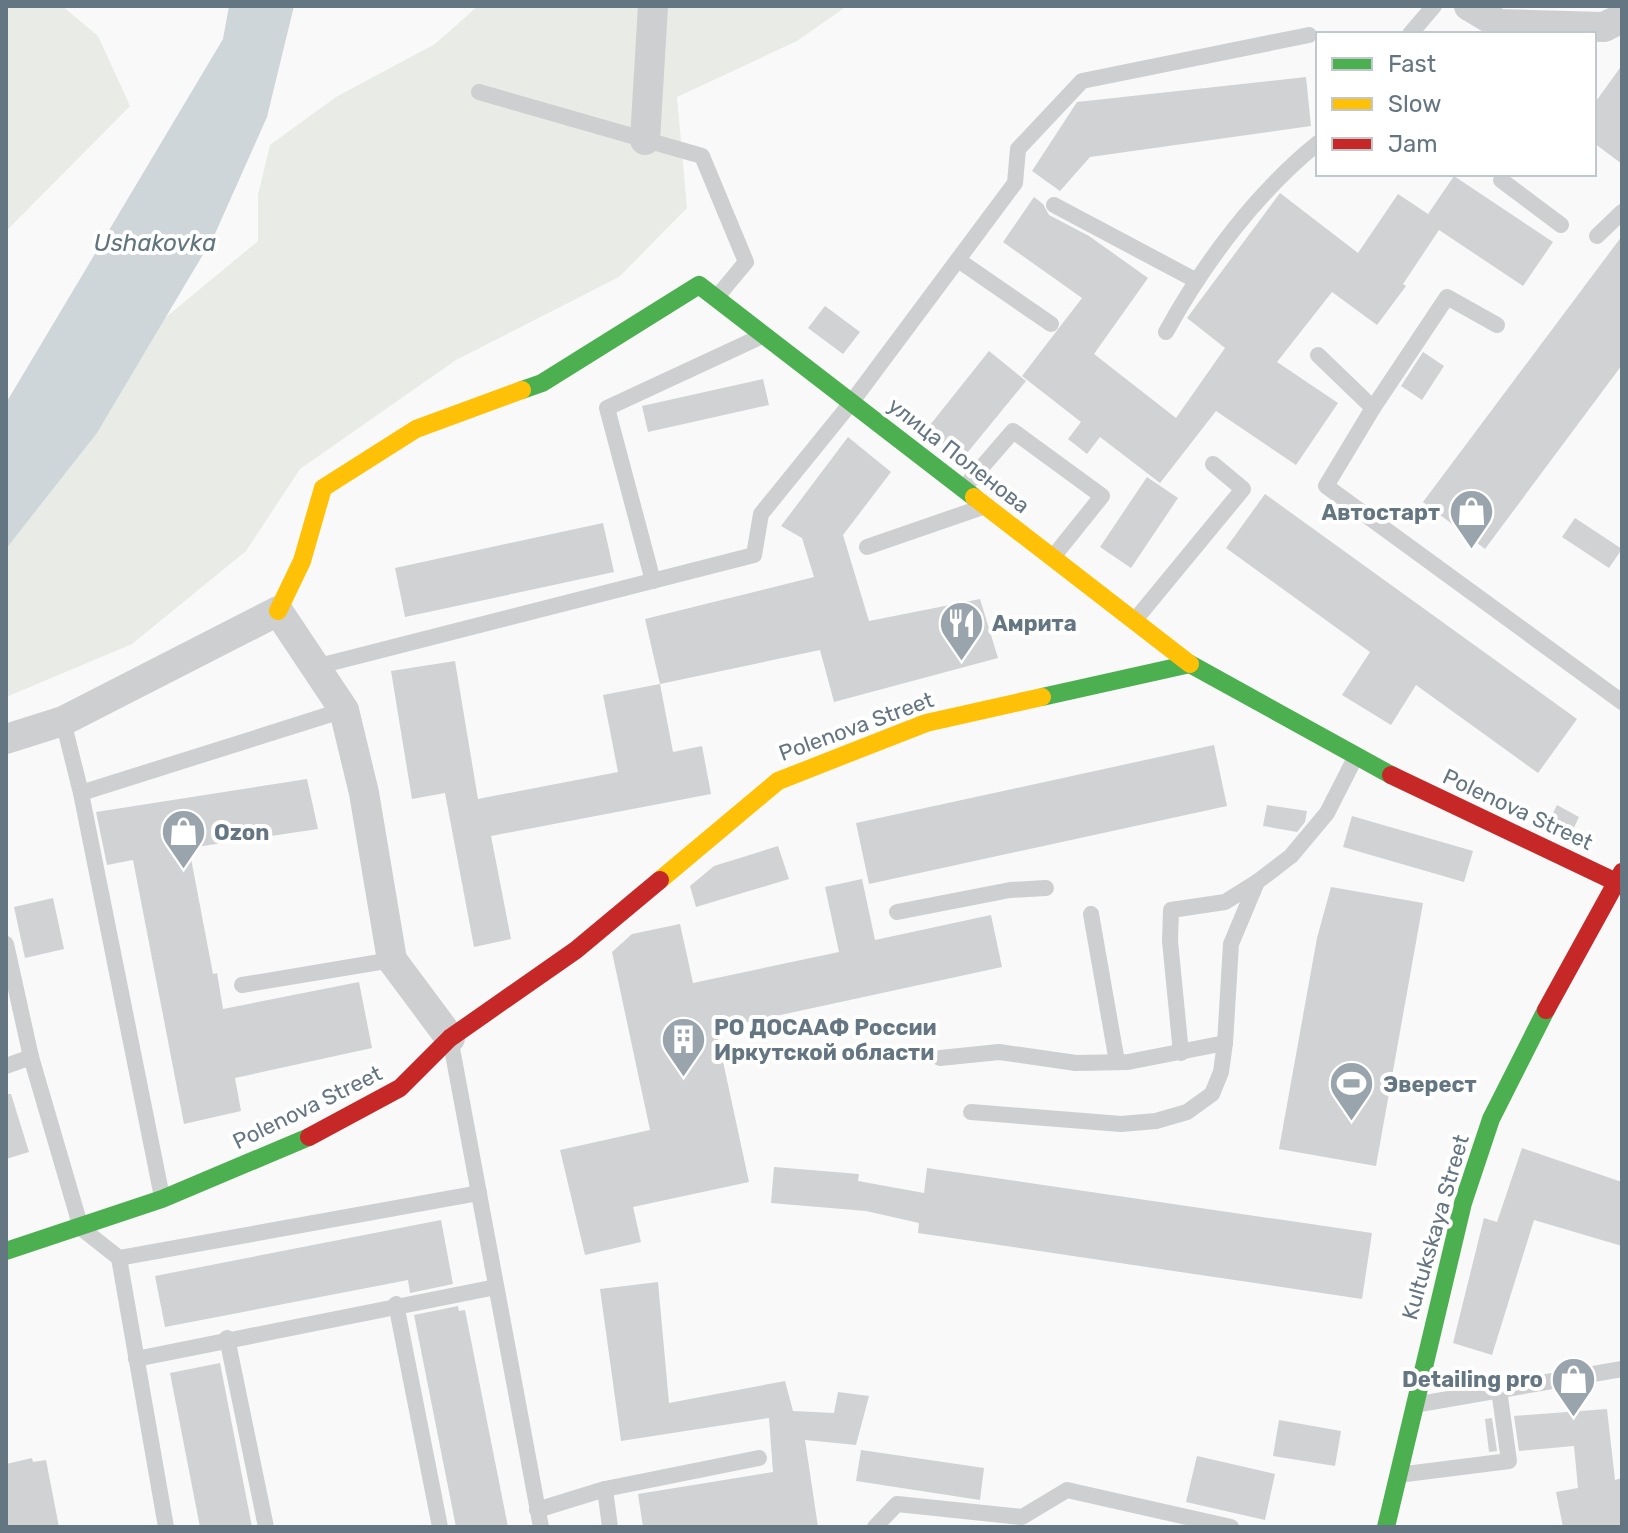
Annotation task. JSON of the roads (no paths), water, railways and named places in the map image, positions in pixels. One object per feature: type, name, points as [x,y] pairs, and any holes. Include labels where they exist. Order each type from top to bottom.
[{"type":"street","points":[[645,140],[653,6]]},
{"type":"street","points":[[1469,6],[1499,24],[1590,30],[1622,18]]},
{"type":"street","name":"улица Поленова","points":[[278,611],[302,561],[323,488],[416,429],[542,383],[699,285],[1190,664]]},
{"type":"street","points":[[6,739],[63,721],[278,611],[344,710],[364,793],[392,960],[450,1038]]},
{"type":"street","name":"Polenova Street","points":[[6,1251],[162,1199],[302,1141],[400,1088],[450,1038],[576,950],[778,781],[926,723],[1190,664],[1356,757],[1619,877]]},
{"type":"street","name":"Kultukskaya Street","points":[[1386,1527],[1412,1405],[1463,1203],[1491,1119],[1619,877]]},
{"type":"lane","points":[[1412,32],[1434,6]]},
{"type":"lane","points":[[315,667],[754,555],[761,514],[851,403],[1015,183],[1018,149],[1082,81],[1309,35]]},
{"type":"lane","points":[[479,92],[702,156],[746,262],[716,298]]},
{"type":"lane","points":[[1166,332],[1195,280],[1290,166],[1316,145]]},
{"type":"lane","points":[[1500,176],[1561,225]]},
{"type":"lane","points":[[1054,205],[1195,280]]},
{"type":"lane","points":[[1597,236],[1622,212]]},
{"type":"lane","points":[[958,260],[1051,324]]},
{"type":"lane","points":[[1497,325],[1447,297],[1373,408],[1326,486],[1622,702]]},
{"type":"lane","points":[[653,581],[607,408],[763,335]]},
{"type":"lane","points":[[1318,355],[1373,408]]},
{"type":"lane","points":[[963,489],[1013,431],[1102,496],[1053,557]]},
{"type":"lane","points":[[1134,622],[1243,489],[1213,464]]},
{"type":"lane","points":[[867,547],[985,507]]},
{"type":"lane","points":[[81,793],[344,710]]},
{"type":"lane","points":[[63,721],[81,793],[162,1199]]},
{"type":"lane","points":[[1181,1053],[1170,941],[1171,910],[1225,902],[1291,856],[1327,813],[1356,757]]},
{"type":"lane","points":[[971,1112],[1121,1124],[1156,1121],[1187,1112],[1212,1094],[1221,1072],[1225,1043],[1231,944],[1257,882]]},
{"type":"lane","points":[[897,912],[1010,890],[1046,888]]},
{"type":"lane","points":[[1091,914],[1117,1062]]},
{"type":"lane","points":[[6,944],[31,1057],[81,1228],[119,1258],[166,1527]]},
{"type":"lane","points":[[242,985],[392,960]]},
{"type":"lane","points":[[450,1038],[539,1519],[605,1489],[759,1458]]},
{"type":"lane","points":[[940,1058],[999,1052],[1076,1063],[1117,1062],[1225,1043]]},
{"type":"lane","points":[[6,1066],[31,1057]]},
{"type":"lane","points":[[119,1258],[479,1193]]},
{"type":"lane","points":[[136,1359],[396,1304],[496,1287]]},
{"type":"lane","points":[[396,1304],[440,1527]]},
{"type":"lane","points":[[227,1338],[266,1527]]},
{"type":"lane","points":[[1412,1405],[1622,1369]]},
{"type":"lane","points":[[1397,1476],[1509,1461],[1499,1390]]},
{"type":"lane","points":[[605,1489],[610,1527]]},
{"type":"lane","points":[[875,1527],[897,1504],[1022,1517],[1067,1490],[1231,1527]]},
{"type":"lane","points":[[992,1527],[1010,1516]]},
{"type":"water","name":"Ushakovka","points":[[229,6],[294,6],[267,117],[214,236],[97,433],[6,549],[6,403],[223,39]]},
{"type":"place","name":"Автостарт","points":[[1471,551]]},
{"type":"place","name":"Амрита","points":[[961,662]]},
{"type":"place","name":"Ozon","points":[[183,871]]},
{"type":"place","name":"РО ДОСААФ России Иркутской области","points":[[683,1079]]},
{"type":"place","name":"Эверест","points":[[1352,1123]]},
{"type":"place","name":"Detailing pro","points":[[1574,1418]]}]
